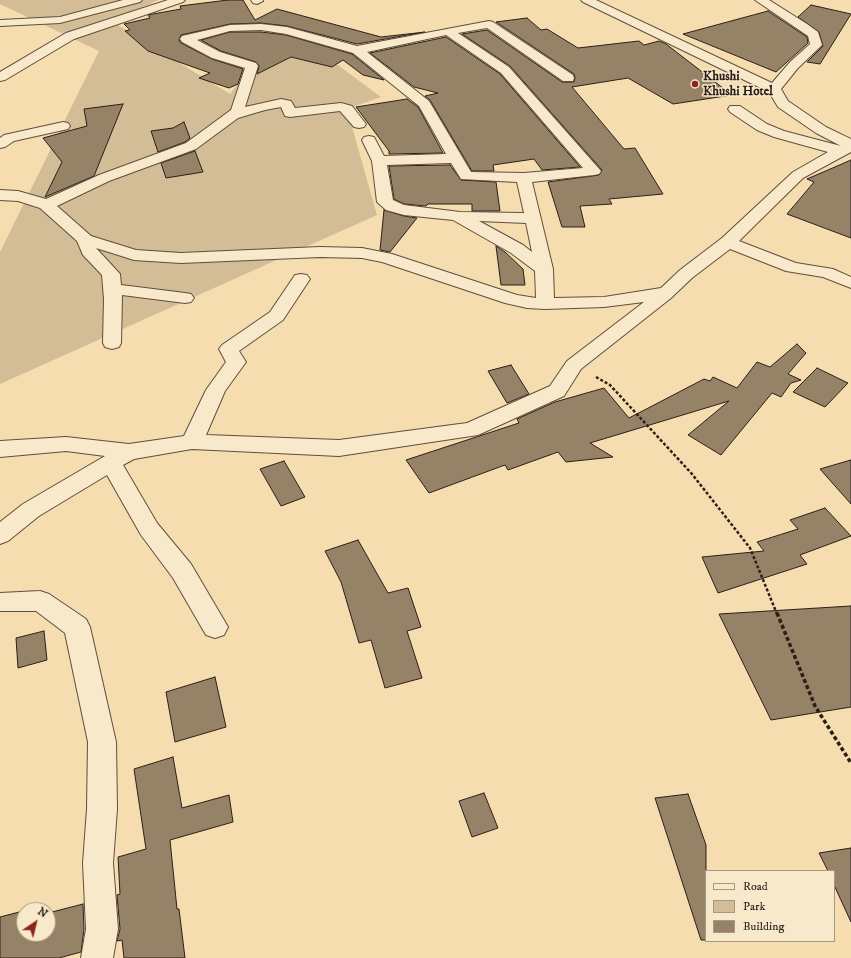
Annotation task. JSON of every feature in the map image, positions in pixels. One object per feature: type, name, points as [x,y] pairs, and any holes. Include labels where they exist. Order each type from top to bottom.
[{"type":"street","points":[[88,0],[105,8]]},
{"type":"street","points":[[0,23],[60,20],[136,0]]},
{"type":"street","points":[[0,77],[70,36],[179,0]]},
{"type":"street","points":[[587,0],[774,89],[783,104],[848,148]]},
{"type":"street","points":[[760,0],[804,26],[814,35],[816,45],[794,65],[774,89]]},
{"type":"street","points":[[357,50],[489,24],[568,78]]},
{"type":"street","points":[[46,205],[104,178],[191,146],[238,112],[252,66],[216,55],[186,39],[230,28],[261,27],[287,31],[357,50],[424,104],[466,176],[524,178],[594,172],[506,70],[448,31]]},
{"type":"street","points":[[234,114],[281,102],[286,104],[290,112],[341,106],[347,109],[359,124]]},
{"type":"street","points":[[736,109],[762,127],[773,132],[848,148]]},
{"type":"street","points":[[0,144],[9,138],[63,126]]},
{"type":"street","points":[[368,140],[379,161],[385,202],[392,207],[404,210],[457,216],[533,218]]},
{"type":"street","points":[[0,535],[31,510],[120,458],[192,442],[339,448],[471,430],[557,391],[574,365],[666,293],[686,274],[728,242],[755,218],[798,175],[848,148]]},
{"type":"street","points":[[379,161],[455,158]]},
{"type":"street","points":[[524,178],[544,269],[545,304]]},
{"type":"street","points":[[0,195],[18,196],[32,199],[46,205],[85,239],[134,255],[181,258],[320,252],[362,253],[411,266],[511,299],[545,304],[604,302],[666,293]]},
{"type":"street","points":[[457,216],[517,249],[544,269]]},
{"type":"street","points":[[85,239],[89,251],[111,274],[112,344]]},
{"type":"street","points":[[728,242],[792,267],[827,273],[851,283]]},
{"type":"street","points":[[192,442],[216,390],[236,362],[229,349],[277,316],[301,279]]},
{"type":"street","points":[[112,289],[185,298]]},
{"type":"street","points":[[0,450],[66,444],[120,458]]},
{"type":"street","points":[[120,458],[150,529],[182,571],[214,627]]},
{"type":"street","points":[[1,603],[40,601],[77,627],[102,742],[102,809],[98,863],[102,929],[97,958]]},
{"type":"path","points":[[574,365],[610,385],[692,474],[750,548],[815,706],[851,763]]},
{"type":"green space","points":[[0,0],[158,0],[113,22],[230,94],[257,60],[315,48],[381,97],[347,109],[377,215],[0,384],[0,252],[99,51],[0,4]]},
{"type":"building","points":[[228,0],[243,0],[255,20],[277,9],[381,37],[425,32],[357,44],[287,26],[261,23],[230,24],[181,35],[179,40],[181,43],[212,59],[243,69],[238,84],[229,88],[199,78],[210,73],[148,51],[125,31],[130,30],[124,24],[150,18],[148,15],[181,9],[180,6]]},
{"type":"building","points":[[811,5],[851,14],[820,64],[807,62],[823,46],[819,32],[798,17]]},
{"type":"building","points":[[768,11],[807,37],[808,43],[776,72],[683,34]]},
{"type":"building","points":[[527,18],[541,30],[547,29],[578,48],[639,41],[644,45],[659,41],[666,44],[732,95],[673,104],[628,78],[572,87],[624,149],[635,148],[663,194],[609,199],[612,204],[580,206],[585,227],[562,227],[548,182],[599,175],[602,170],[510,66],[462,34],[487,30],[562,82],[574,82],[574,74],[496,22]]},
{"type":"building","points":[[230,32],[261,32],[286,35],[352,54],[384,80],[363,75],[343,60],[332,67],[291,57],[257,74],[259,66],[256,62],[221,51],[201,40]]},
{"type":"building","points":[[446,37],[500,74],[580,167],[542,170],[534,159],[493,165],[494,171],[472,171],[430,100],[425,96],[438,93],[414,87],[370,53]]},
{"type":"building","points":[[407,99],[418,107],[443,153],[389,154],[389,151],[356,107]]},
{"type":"building","points":[[123,104],[94,176],[45,197],[62,162],[43,138],[87,126],[84,109]]},
{"type":"building","points":[[184,122],[190,138],[185,142],[158,152],[151,131],[173,128]]},
{"type":"building","points":[[195,151],[203,172],[166,178],[161,163]]},
{"type":"building","points":[[851,160],[851,238],[787,214],[814,182],[807,179]]},
{"type":"building","points":[[450,165],[461,180],[496,182],[500,211],[472,211],[472,204],[428,204],[426,206],[404,204],[394,199],[389,166]]},
{"type":"building","points":[[384,210],[417,218],[390,252],[380,250]]},
{"type":"building","points":[[496,246],[505,252],[523,269],[525,285],[501,285]]},
{"type":"building","points":[[797,344],[806,353],[788,374],[801,380],[791,383],[781,397],[772,393],[721,455],[688,435],[729,401],[590,443],[613,457],[566,462],[558,452],[508,470],[505,465],[429,493],[406,460],[519,423],[517,419],[555,402],[604,388],[629,418],[704,379],[710,381],[713,377],[737,388],[757,362],[770,367]]},
{"type":"building","points":[[511,365],[529,394],[507,403],[488,371]]},
{"type":"building","points":[[817,368],[848,383],[825,407],[793,392]]},
{"type":"building","points":[[851,460],[851,504],[820,469]]},
{"type":"building","points":[[284,461],[305,497],[281,506],[260,469]]},
{"type":"building","points":[[825,508],[851,536],[800,555],[807,564],[718,593],[702,557],[764,551],[757,542],[798,529],[790,520]]},
{"type":"building","points":[[358,540],[388,593],[408,588],[421,627],[407,631],[422,678],[385,688],[371,640],[359,643],[341,582],[325,551]]},
{"type":"building","points":[[851,606],[851,707],[771,720],[719,614]]},
{"type":"building","points":[[44,631],[47,660],[18,668],[16,638]]},
{"type":"building","points":[[215,677],[226,727],[175,742],[166,692]]},
{"type":"building","points":[[173,757],[182,808],[229,795],[233,822],[170,840],[177,909],[179,909],[185,958],[124,958],[122,940],[117,941],[120,929],[117,895],[120,894],[118,857],[146,849],[134,769]]},
{"type":"building","points":[[484,793],[498,828],[472,837],[459,801]]},
{"type":"building","points":[[688,794],[706,845],[705,940],[701,940],[655,798]]},
{"type":"building","points":[[851,848],[851,922],[835,887],[835,870],[828,870],[819,853]]},
{"type":"building","points":[[83,904],[84,929],[81,952],[59,958],[0,958],[0,917],[16,913],[16,942],[56,942],[56,911]]},
{"type":"place","name":"Khushi Khushi Hotel","points":[[695,84]]}]
